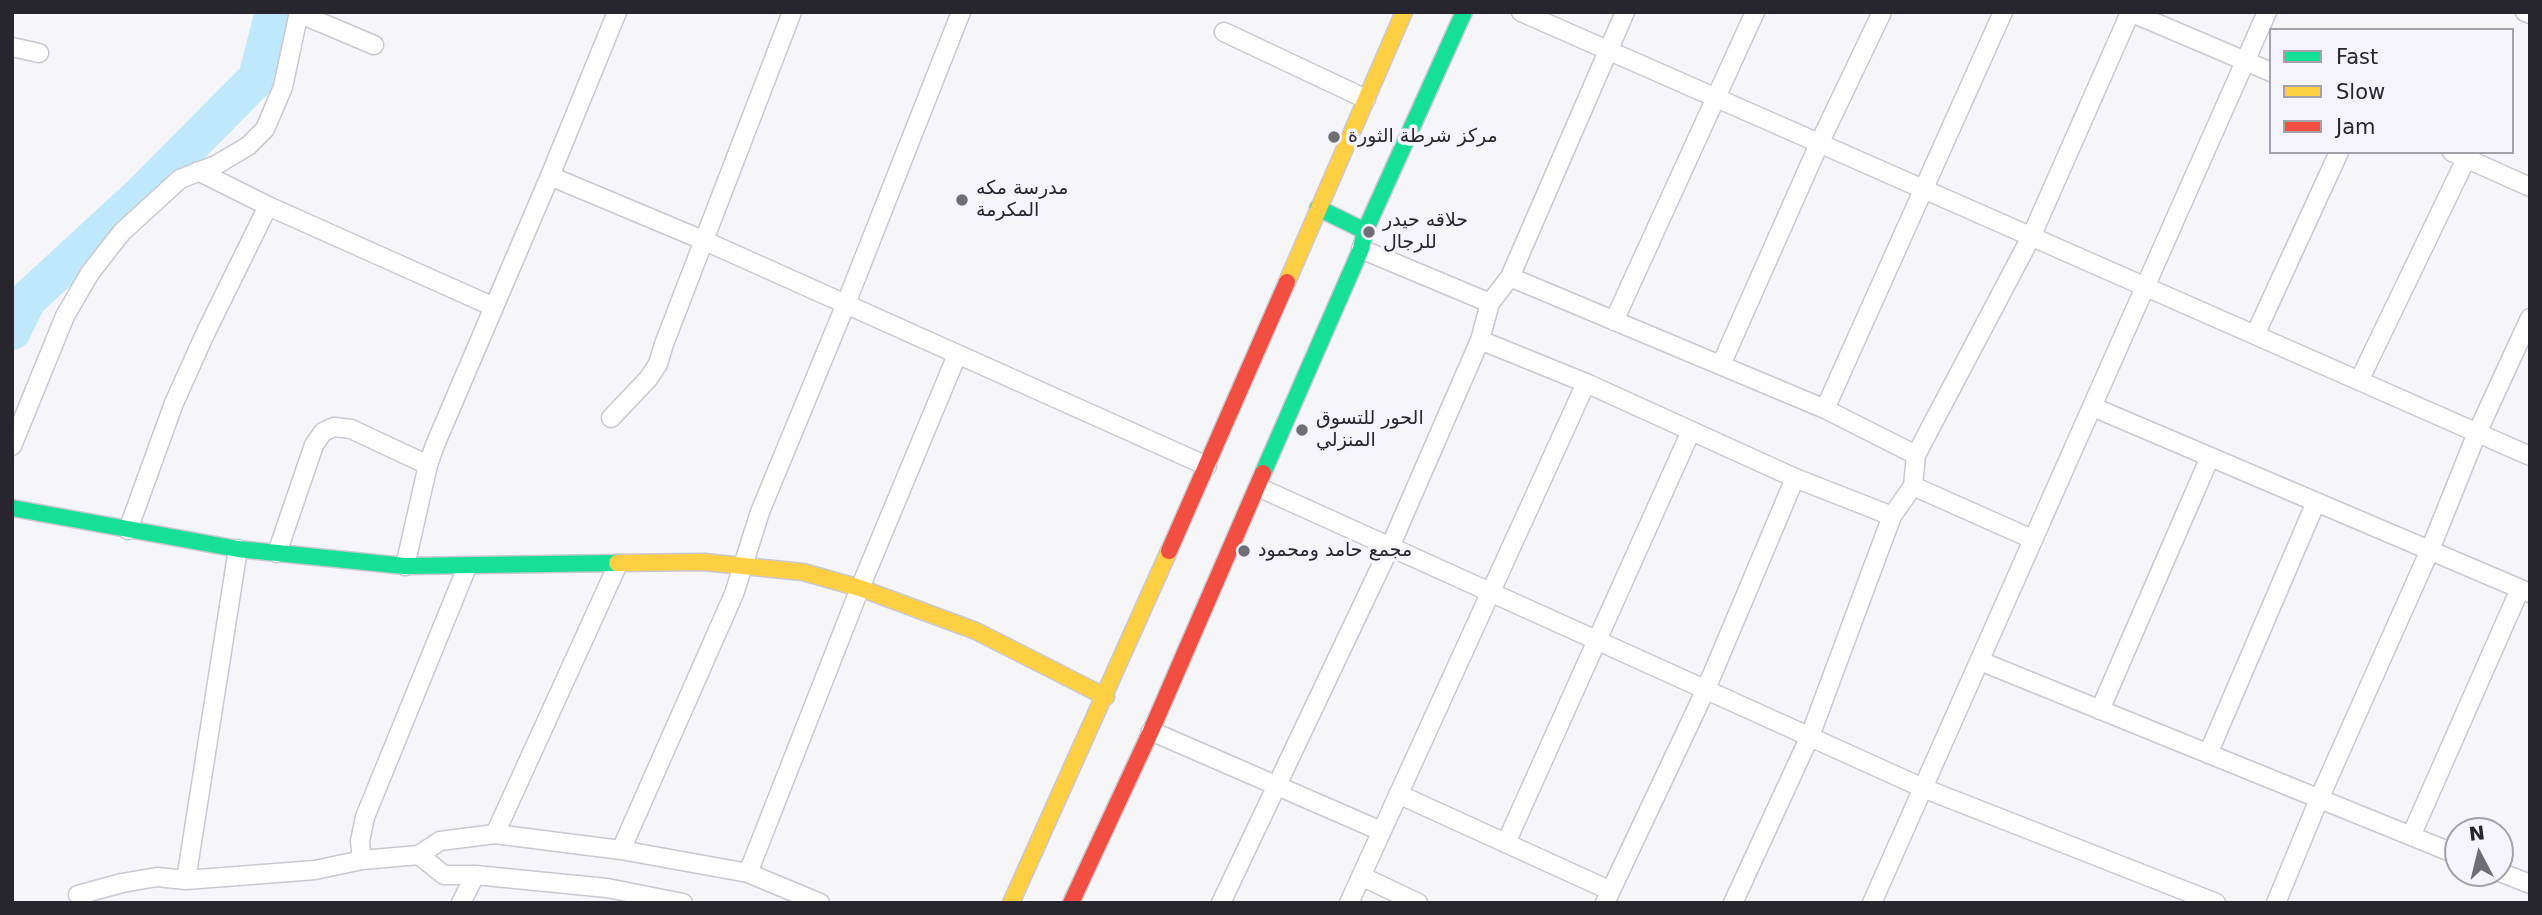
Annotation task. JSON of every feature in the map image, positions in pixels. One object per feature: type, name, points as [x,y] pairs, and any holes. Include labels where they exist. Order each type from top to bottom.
[{"type":"street","points":[[405,566],[428,465],[617,12]]},
{"type":"street","points":[[611,418],[648,379],[658,364],[792,12]]},
{"type":"street","points":[[621,849],[734,594],[760,512],[961,12]]},
{"type":"street","points":[[1011,903],[1207,466],[1404,12]]},
{"type":"street","points":[[1071,903],[1151,732],[1464,12]]},
{"type":"street","points":[[1521,12],[2530,456]]},
{"type":"street","points":[[1221,903],[1390,547],[1479,340],[1490,303],[1510,277],[1625,12]]},
{"type":"street","points":[[1614,321],[1755,12]]},
{"type":"street","points":[[1721,365],[1819,144],[1882,12]]},
{"type":"street","points":[[1825,409],[2003,12]]},
{"type":"street","points":[[1733,903],[1810,736],[1892,516],[1913,486],[1916,455],[2031,237],[2130,12],[2269,71]]},
{"type":"street","points":[[1877,901],[1923,788],[2032,539],[2267,12]]},
{"type":"street","points":[[12,446],[65,316],[90,273],[122,232],[180,179],[216,165],[248,146],[265,129],[283,87],[298,13],[374,45]]},
{"type":"street","points":[[1224,32],[1366,99]]},
{"type":"street","points":[[12,47],[39,53]]},
{"type":"street","points":[[2255,335],[2338,154]]},
{"type":"street","points":[[2359,381],[2459,156],[2530,187]]},
{"type":"street","points":[[198,171],[268,206],[494,306]]},
{"type":"street","points":[[550,176],[705,242],[1207,466]]},
{"type":"street","points":[[128,530],[174,403],[268,206]]},
{"type":"street","points":[[1318,208],[1363,240],[1490,303]]},
{"type":"street","points":[[1510,277],[1825,409],[1916,455]]},
{"type":"street","points":[[2276,903],[2319,799],[2430,550],[2477,433],[2530,318]]},
{"type":"street","points":[[1479,340],[1586,383],[1796,478],[1892,516]]},
{"type":"street","points":[[748,873],[860,588],[957,355]]},
{"type":"street","points":[[1349,903],[1586,383]]},
{"type":"street","points":[[2093,407],[2525,591],[2412,836]]},
{"type":"street","points":[[276,553],[314,445],[323,432],[334,427],[351,429],[428,465]]},
{"type":"street","points":[[1506,843],[1690,430]]},
{"type":"street","points":[[2100,710],[2210,457]]},
{"type":"street","points":[[1398,794],[1506,843],[1608,897],[1706,689],[1796,478]]},
{"type":"street","points":[[1913,486],[2032,539]]},
{"type":"street","points":[[1258,487],[1923,788],[2197,899],[2217,903]]},
{"type":"street","points":[[2208,754],[2316,502]]},
{"type":"street","points":[[12,508],[238,549],[405,566],[704,562],[803,572],[860,588],[976,631],[1105,697]]},
{"type":"street","points":[[186,880],[238,549]]},
{"type":"street","points":[[495,834],[618,564]]},
{"type":"street","points":[[362,860],[360,841],[365,817],[467,567]]},
{"type":"street","points":[[1980,661],[2444,849]]},
{"type":"street","points":[[1151,732],[1381,831]]},
{"type":"street","points":[[78,895],[157,877],[186,880],[315,870],[362,860],[419,855],[440,841],[495,834],[621,849],[748,873],[820,903]]},
{"type":"street","points":[[419,855],[444,875],[475,875],[603,895],[682,903]]},
{"type":"street","points":[[461,903],[475,875]]},
{"type":"street","points":[[1361,876],[1418,903]]},
{"type":"waterway","points":[[12,331],[28,299],[142,194],[257,78],[274,12]]},
{"type":"traffic: fast","points":[[1263,473],[1361,249],[1365,231],[1464,12]]},
{"type":"traffic: fast","points":[[1318,208],[1365,231]]},
{"type":"traffic: fast","points":[[12,508],[238,549],[405,566],[617,563]]},
{"type":"traffic: slow","points":[[1287,282],[1404,12]]},
{"type":"traffic: slow","points":[[1011,903],[1169,551]]},
{"type":"traffic: slow","points":[[617,563],[704,562],[803,572],[860,588],[976,631],[1106,697]]},
{"type":"traffic: jam","points":[[1169,551],[1287,282]]},
{"type":"traffic: jam","points":[[1071,903],[1151,731],[1263,473]]},
{"type":"place","name":"مركز شرطة الثورة","points":[[1334,137]]},
{"type":"place","name":"مدرسة مكه المكرمة","points":[[962,200]]},
{"type":"place","name":"حلاقه حيدر للرجال","points":[[1369,232]]},
{"type":"place","name":"الحور للتسوق المنزلي","points":[[1302,430]]},
{"type":"place","name":"مجمع حامد ومحمود","points":[[1244,551]]}]
